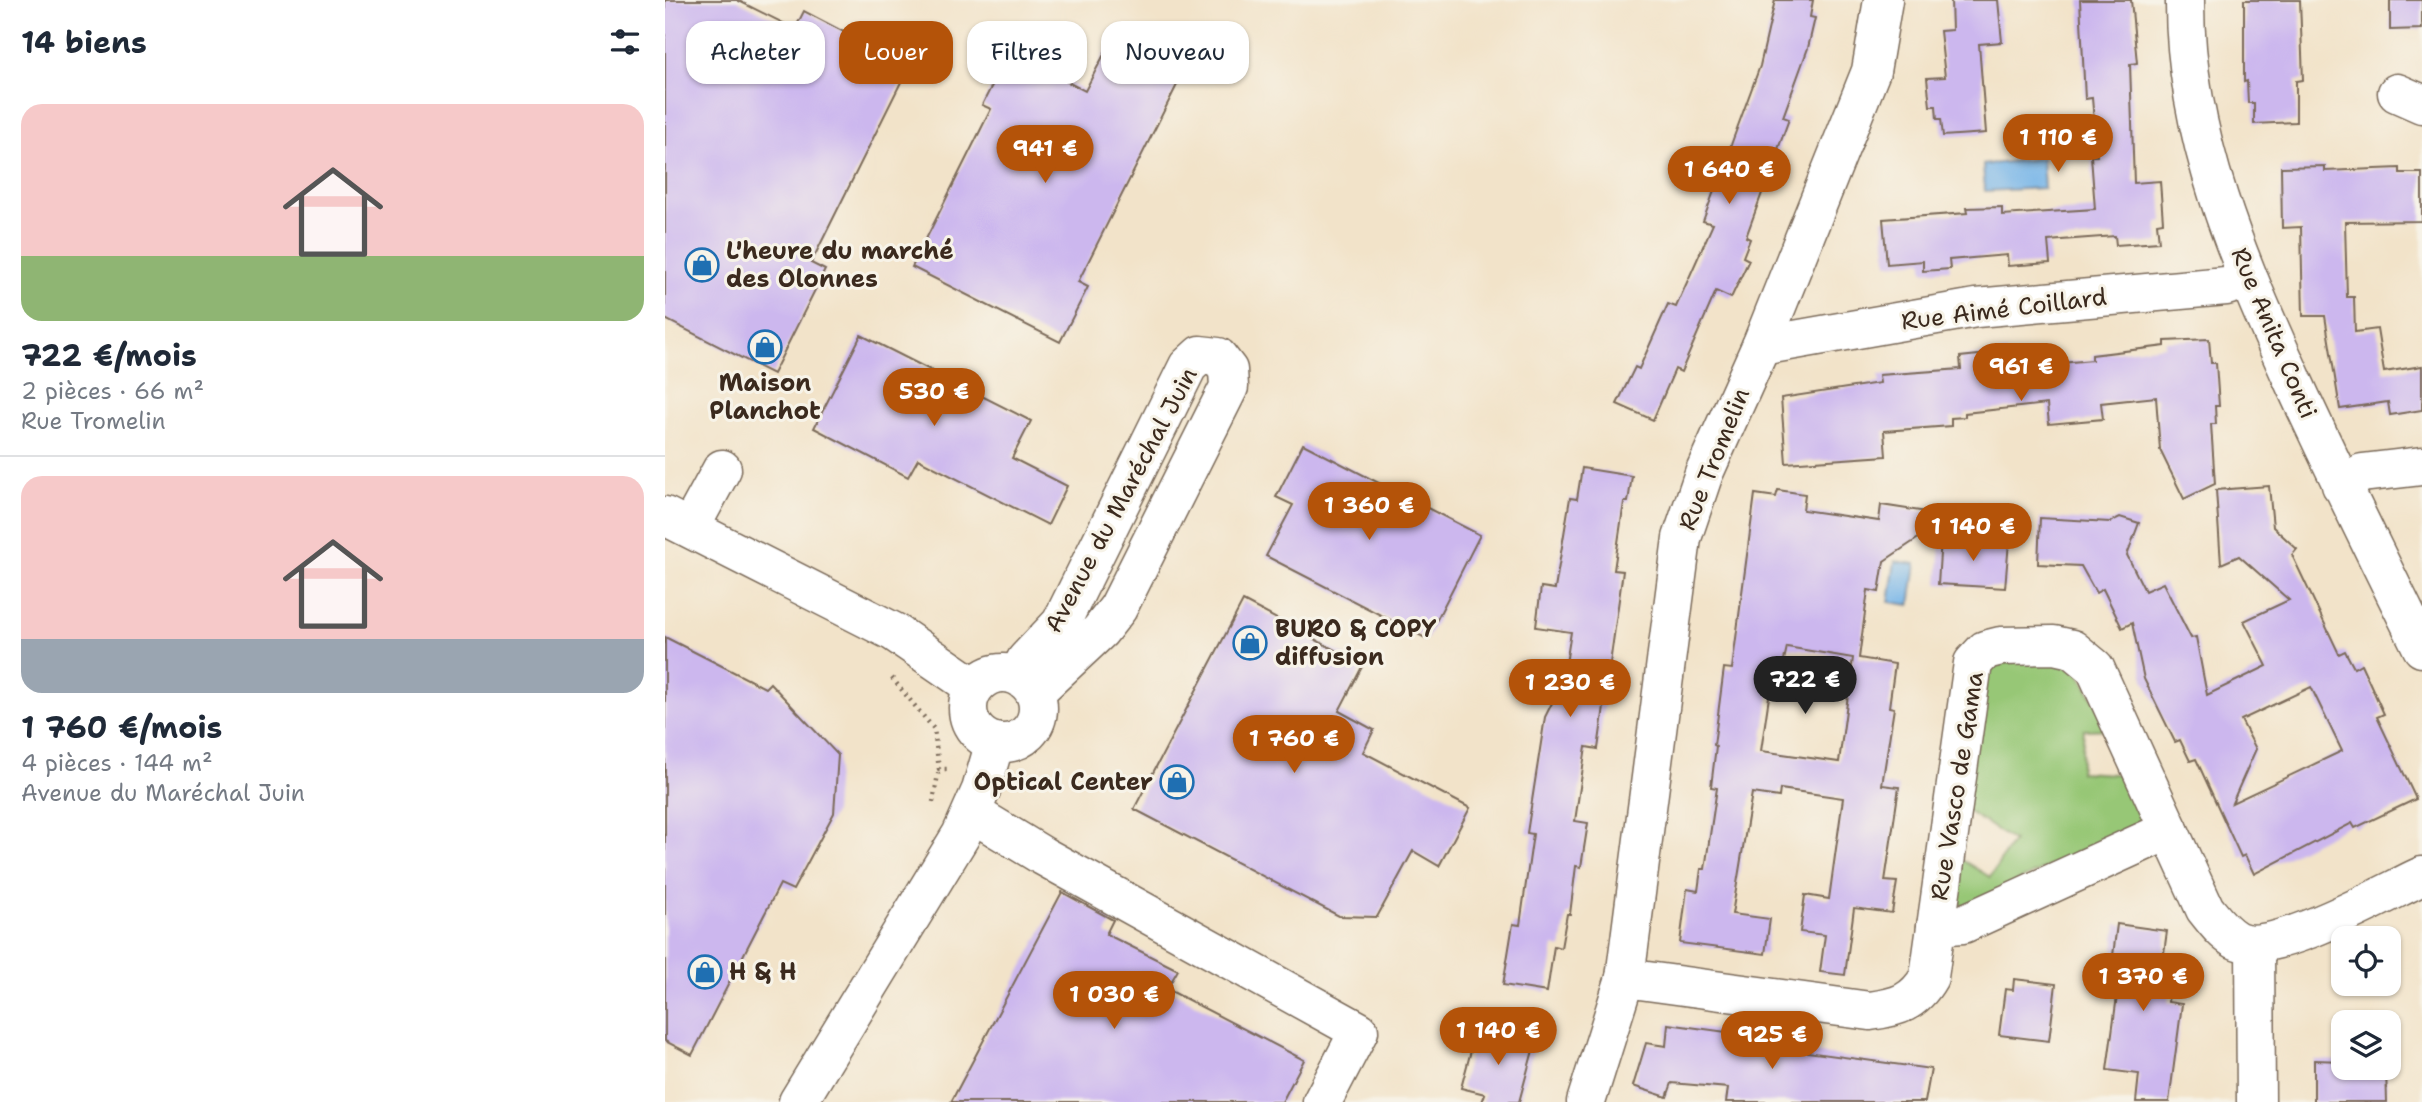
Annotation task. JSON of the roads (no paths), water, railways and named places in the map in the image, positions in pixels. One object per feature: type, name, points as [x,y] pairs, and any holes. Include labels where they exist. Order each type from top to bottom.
[{"type":"street","name":"Rue Tromelin","points":[[1586,1102],[1625,978],[1682,538],[1704,473],[1761,346],[1871,71],[1883,0]]},
{"type":"street","name":"Rue Anita Conti","points":[[2185,0],[2189,81],[2218,193],[2247,279],[2340,485],[2422,649]]},
{"type":"street","name":"Rue Aimé Coillard","points":[[1761,346],[1976,308],[2225,286],[2247,279]]},
{"type":"street","name":"Avenue du Maréchal Juin","points":[[1200,355],[1218,357],[1229,370],[1229,387],[1118,608],[1100,631],[1026,683],[1026,660],[1061,623],[1188,366],[1200,355]]},
{"type":"street","points":[[2340,485],[2362,473],[2422,466]]},
{"type":"street","points":[[722,469],[677,522],[894,632],[974,687]]},
{"type":"street","name":"Rue Vasco de Gama","points":[[1625,978],[1870,1011],[1901,1007],[1919,994],[1930,977],[1973,663],[1986,650],[2001,646],[2054,645],[2072,649],[2095,668],[2205,909],[2220,928],[2236,940],[2255,945]]},
{"type":"street","points":[[999,672],[1026,683],[1038,712],[1031,730],[1015,741],[995,742],[985,738],[970,720],[969,698],[974,687],[981,680],[999,672]]},
{"type":"street","points":[[798,1102],[972,813],[995,742]]},
{"type":"street","points":[[972,813],[1043,856],[1359,1031],[1322,1102]]},
{"type":"street","name":"Rue Vasco de Gama","points":[[1936,926],[1963,924],[2169,830]]},
{"type":"street","points":[[2256,1102],[2255,945],[2287,938],[2422,876]]},
{"type":"water","points":[[2042,158],[2044,188],[1985,191],[1983,165]]},
{"type":"water","points":[[1895,561],[1916,564],[1910,605],[1889,602]]},
{"type":"place","name":"L'heure du marché des Olonnes","points":[[702,265]]},
{"type":"place","name":"Maison Planchot","points":[[765,347]]},
{"type":"place","name":"BURO & COPY diffusion","points":[[1250,643]]},
{"type":"place","name":"Optical Center","points":[[1177,782]]},
{"type":"place","name":"H & H","points":[[705,972]]}]
